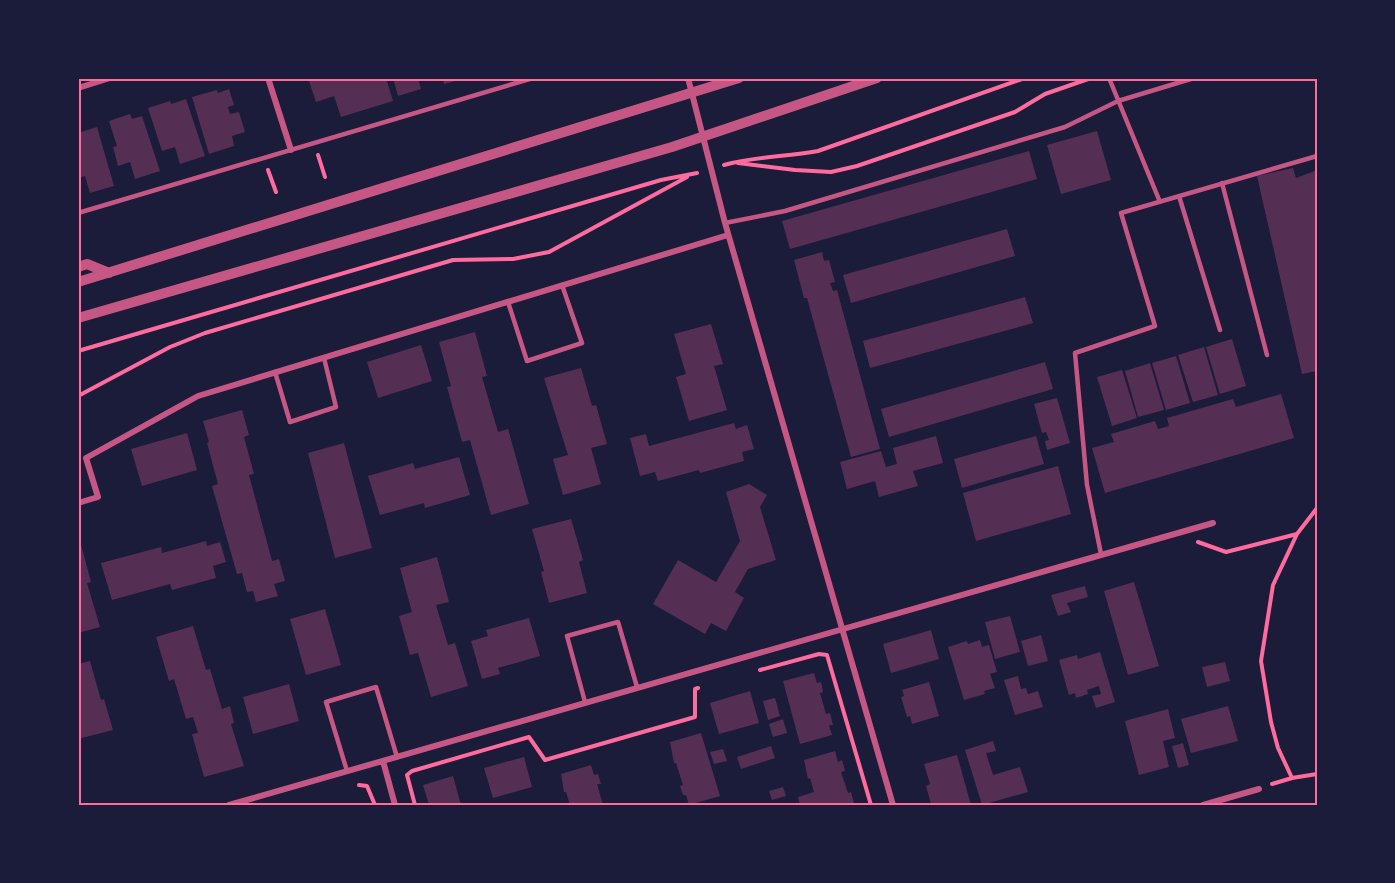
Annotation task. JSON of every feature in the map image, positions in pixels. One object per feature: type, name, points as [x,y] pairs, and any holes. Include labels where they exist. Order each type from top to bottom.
[{"type":"street","points":[[78,88],[110,78]]},
{"type":"street","points":[[268,78],[291,150]]},
{"type":"street","points":[[688,78],[728,235],[893,805]]},
{"type":"street","points":[[78,282],[739,78]]},
{"type":"street","points":[[78,318],[703,137],[876,78]]},
{"type":"street","points":[[78,503],[98,497],[86,458],[198,396],[728,235]]},
{"type":"street","points":[[78,267],[87,264],[109,273]]},
{"type":"street","points":[[229,805],[1213,523]]},
{"type":"street","points":[[383,761],[396,805]]},
{"type":"street","points":[[1203,805],[1259,789]]},
{"type":"lane","points":[[505,78],[507,86]]},
{"type":"lane","points":[[78,213],[533,78]]},
{"type":"lane","points":[[1109,78],[1160,202]]},
{"type":"lane","points":[[725,223],[785,211],[1065,127],[1118,101],[1194,78]]},
{"type":"lane","points":[[1101,554],[1088,485],[1075,353],[1155,326],[1121,213],[1317,156]]},
{"type":"lane","points":[[1222,183],[1267,355]]},
{"type":"lane","points":[[1179,196],[1220,330]]},
{"type":"lane","points":[[508,302],[527,361],[582,343],[562,285]]},
{"type":"lane","points":[[275,372],[290,422],[336,407],[324,358]]},
{"type":"lane","points":[[585,702],[567,636],[618,622],[637,687]]},
{"type":"lane","points":[[347,771],[326,702],[376,687],[397,757]]},
{"type":"path","points":[[1025,78],[818,151],[734,162],[831,172],[857,166],[1015,112],[1045,94],[1091,78]]},
{"type":"path","points":[[315,143],[325,177]]},
{"type":"path","points":[[264,158],[276,192]]},
{"type":"path","points":[[78,351],[661,180],[690,175],[549,252],[513,259],[453,260],[205,333],[170,347],[78,396]]},
{"type":"path","points":[[1292,778],[1273,731],[1265,695],[1261,661],[1272,585],[1297,534],[1317,508]]},
{"type":"path","points":[[1175,534],[1226,552],[1297,534]]},
{"type":"path","points":[[825,649],[871,805]]},
{"type":"path","points":[[751,673],[819,654],[827,655]]},
{"type":"path","points":[[415,805],[407,776],[412,771],[529,737],[545,760],[695,717],[695,689],[706,686]]},
{"type":"path","points":[[1259,789],[1292,778],[1317,774]]},
{"type":"path","points":[[349,788],[360,784],[367,786],[375,805]]},
{"type":"building","points":[[308,78],[386,78],[393,101],[341,117],[334,96],[316,102]]},
{"type":"building","points":[[393,78],[418,78],[421,89],[398,96]]},
{"type":"building","points":[[443,78],[462,78],[463,79],[444,84]]},
{"type":"building","points":[[229,89],[234,105],[228,107],[230,114],[239,112],[245,132],[232,136],[234,146],[209,154],[192,97]]},
{"type":"building","points":[[186,99],[205,156],[180,164],[175,147],[162,151],[148,108]]},
{"type":"building","points":[[130,114],[132,119],[142,116],[160,171],[135,179],[130,162],[118,166],[113,147],[117,146],[109,121]]},
{"type":"building","points":[[97,127],[114,186],[90,193],[85,176],[78,178],[78,133]]},
{"type":"building","points":[[1097,131],[1111,180],[1061,194],[1047,145]]},
{"type":"building","points":[[1029,151],[1037,179],[790,249],[782,221]]},
{"type":"building","points":[[1293,168],[1296,178],[1317,170],[1317,371],[1302,374],[1257,176]]},
{"type":"building","points":[[1007,229],[1015,256],[851,303],[843,275]]},
{"type":"building","points":[[822,252],[824,261],[829,260],[835,282],[830,283],[833,291],[837,290],[880,449],[851,457],[807,298],[804,298],[794,260]]},
{"type":"building","points":[[1025,297],[1033,323],[870,368],[863,341]]},
{"type":"building","points":[[711,324],[723,364],[714,366],[727,410],[689,421],[676,377],[686,374],[674,334]]},
{"type":"building","points":[[475,332],[487,376],[482,377],[498,432],[508,429],[529,504],[491,515],[470,440],[462,442],[447,387],[451,386],[439,342]]},
{"type":"building","points":[[1232,339],[1246,386],[1220,394],[1206,347]]},
{"type":"building","points":[[421,345],[432,381],[378,398],[367,362]]},
{"type":"building","points":[[1204,347],[1218,395],[1193,402],[1178,355]]},
{"type":"building","points":[[1176,356],[1190,403],[1166,410],[1152,363]]},
{"type":"building","points":[[1045,362],[1053,389],[889,437],[881,409]]},
{"type":"building","points":[[1150,363],[1164,410],[1138,417],[1125,371]]},
{"type":"building","points":[[581,368],[592,406],[596,405],[607,444],[591,448],[601,484],[563,495],[553,459],[568,455],[544,378]]},
{"type":"building","points":[[1122,370],[1137,418],[1112,426],[1097,377]]},
{"type":"building","points":[[1281,394],[1294,438],[1105,493],[1092,448],[1114,442],[1111,434],[1155,421],[1158,429],[1169,426],[1167,418],[1233,399],[1236,407]]},
{"type":"building","points":[[1057,398],[1070,443],[1047,450],[1045,441],[1049,440],[1046,432],[1042,433],[1034,404]]},
{"type":"building","points":[[242,410],[249,435],[244,437],[254,474],[249,475],[272,561],[279,559],[285,581],[274,584],[278,596],[256,602],[253,591],[247,592],[242,573],[237,574],[212,486],[218,484],[203,421]]},
{"type":"building","points":[[734,423],[736,429],[747,425],[754,449],[742,452],[744,461],[658,481],[655,472],[640,476],[630,438],[646,434],[649,446]]},
{"type":"building","points":[[187,433],[197,470],[142,486],[131,449]]},
{"type":"building","points":[[936,436],[943,463],[913,471],[918,486],[879,497],[875,481],[847,489],[840,462],[881,451],[886,467],[897,464],[893,448]]},
{"type":"building","points":[[1036,436],[1044,464],[962,488],[954,459]]},
{"type":"building","points":[[344,443],[372,548],[335,558],[308,453]]},
{"type":"building","points":[[459,457],[470,495],[425,508],[424,503],[380,515],[368,476],[413,463],[415,469]]},
{"type":"building","points":[[1058,466],[1071,514],[976,541],[963,493]]},
{"type":"building","points":[[749,484],[767,495],[760,507],[776,560],[748,569],[735,592],[744,598],[726,631],[711,623],[705,634],[653,604],[678,560],[716,582],[740,541],[726,492]]},
{"type":"building","points":[[571,519],[583,560],[579,562],[587,593],[549,603],[541,572],[544,571],[532,529]]},
{"type":"building","points":[[80,541],[91,582],[87,583],[100,627],[78,633],[78,542]]},
{"type":"building","points":[[206,541],[207,546],[220,542],[226,562],[213,566],[216,578],[172,590],[170,584],[112,600],[101,563],[161,547],[162,553]]},
{"type":"building","points":[[437,557],[449,602],[436,605],[448,645],[455,643],[468,686],[431,697],[418,653],[410,655],[399,616],[412,612],[400,568]]},
{"type":"building","points":[[1134,582],[1159,666],[1128,675],[1104,591]]},
{"type":"building","points":[[1085,586],[1088,597],[1067,603],[1071,612],[1058,616],[1051,595]]},
{"type":"building","points":[[325,609],[341,665],[306,675],[290,619]]},
{"type":"building","points":[[1010,616],[1020,652],[995,659],[985,622]]},
{"type":"building","points":[[529,618],[540,656],[498,668],[500,674],[482,679],[471,641],[488,636],[486,630]]},
{"type":"building","points":[[193,626],[206,670],[210,669],[222,709],[230,706],[234,723],[231,724],[244,766],[204,777],[192,734],[198,733],[193,717],[186,719],[174,679],[169,681],[156,637]]},
{"type":"building","points":[[931,630],[939,659],[891,673],[883,644]]},
{"type":"building","points":[[1041,635],[1048,661],[1028,666],[1021,641]]},
{"type":"building","points":[[980,640],[982,647],[989,645],[997,672],[990,674],[995,688],[984,691],[985,694],[964,700],[948,647],[967,641],[968,644]]},
{"type":"building","points":[[1100,652],[1115,702],[1096,708],[1092,696],[1101,694],[1099,686],[1087,690],[1088,694],[1076,698],[1075,693],[1069,695],[1059,660],[1077,655],[1078,659]]},
{"type":"building","points":[[90,661],[101,700],[104,699],[113,730],[78,739],[78,664]]},
{"type":"building","points":[[1225,662],[1230,681],[1207,687],[1202,667]]},
{"type":"building","points":[[814,673],[817,683],[821,682],[823,692],[820,693],[826,714],[830,713],[833,725],[829,725],[832,735],[800,744],[783,681]]},
{"type":"building","points":[[1018,676],[1021,689],[1026,688],[1028,694],[1038,691],[1043,707],[1015,715],[1004,680]]},
{"type":"building","points":[[929,682],[939,716],[912,724],[910,716],[907,717],[901,697],[904,696],[902,690]]},
{"type":"building","points":[[289,684],[299,721],[253,734],[243,697]]},
{"type":"building","points":[[750,691],[759,723],[719,734],[710,703]]},
{"type":"building","points":[[775,698],[780,716],[768,720],[763,701]]},
{"type":"building","points":[[1228,706],[1238,741],[1191,753],[1181,719]]},
{"type":"building","points":[[1168,709],[1175,738],[1163,741],[1169,767],[1139,775],[1125,721]]},
{"type":"building","points":[[783,719],[787,733],[773,737],[769,724]]},
{"type":"building","points":[[701,733],[720,796],[689,805],[680,786],[683,785],[676,763],[674,763],[670,742]]},
{"type":"building","points":[[993,741],[996,751],[986,753],[993,775],[1020,767],[1028,792],[982,805],[965,750]]},
{"type":"building","points":[[1183,743],[1189,765],[1178,768],[1172,746]]},
{"type":"building","points":[[771,746],[775,758],[741,769],[737,757]]},
{"type":"building","points":[[723,749],[727,761],[714,764],[710,752]]},
{"type":"building","points":[[835,751],[838,762],[842,760],[845,771],[841,772],[854,803],[851,805],[800,805],[798,797],[814,792],[810,778],[808,779],[804,760]]},
{"type":"building","points":[[957,755],[971,805],[931,804],[926,786],[930,784],[924,764]]},
{"type":"building","points":[[524,757],[532,787],[493,798],[484,768]]},
{"type":"building","points":[[591,765],[594,775],[598,774],[601,784],[597,784],[603,805],[570,805],[566,792],[564,792],[561,774]]},
{"type":"building","points":[[453,776],[461,805],[429,805],[423,785]]},
{"type":"building","points":[[783,787],[786,796],[772,800],[769,791]]}]
